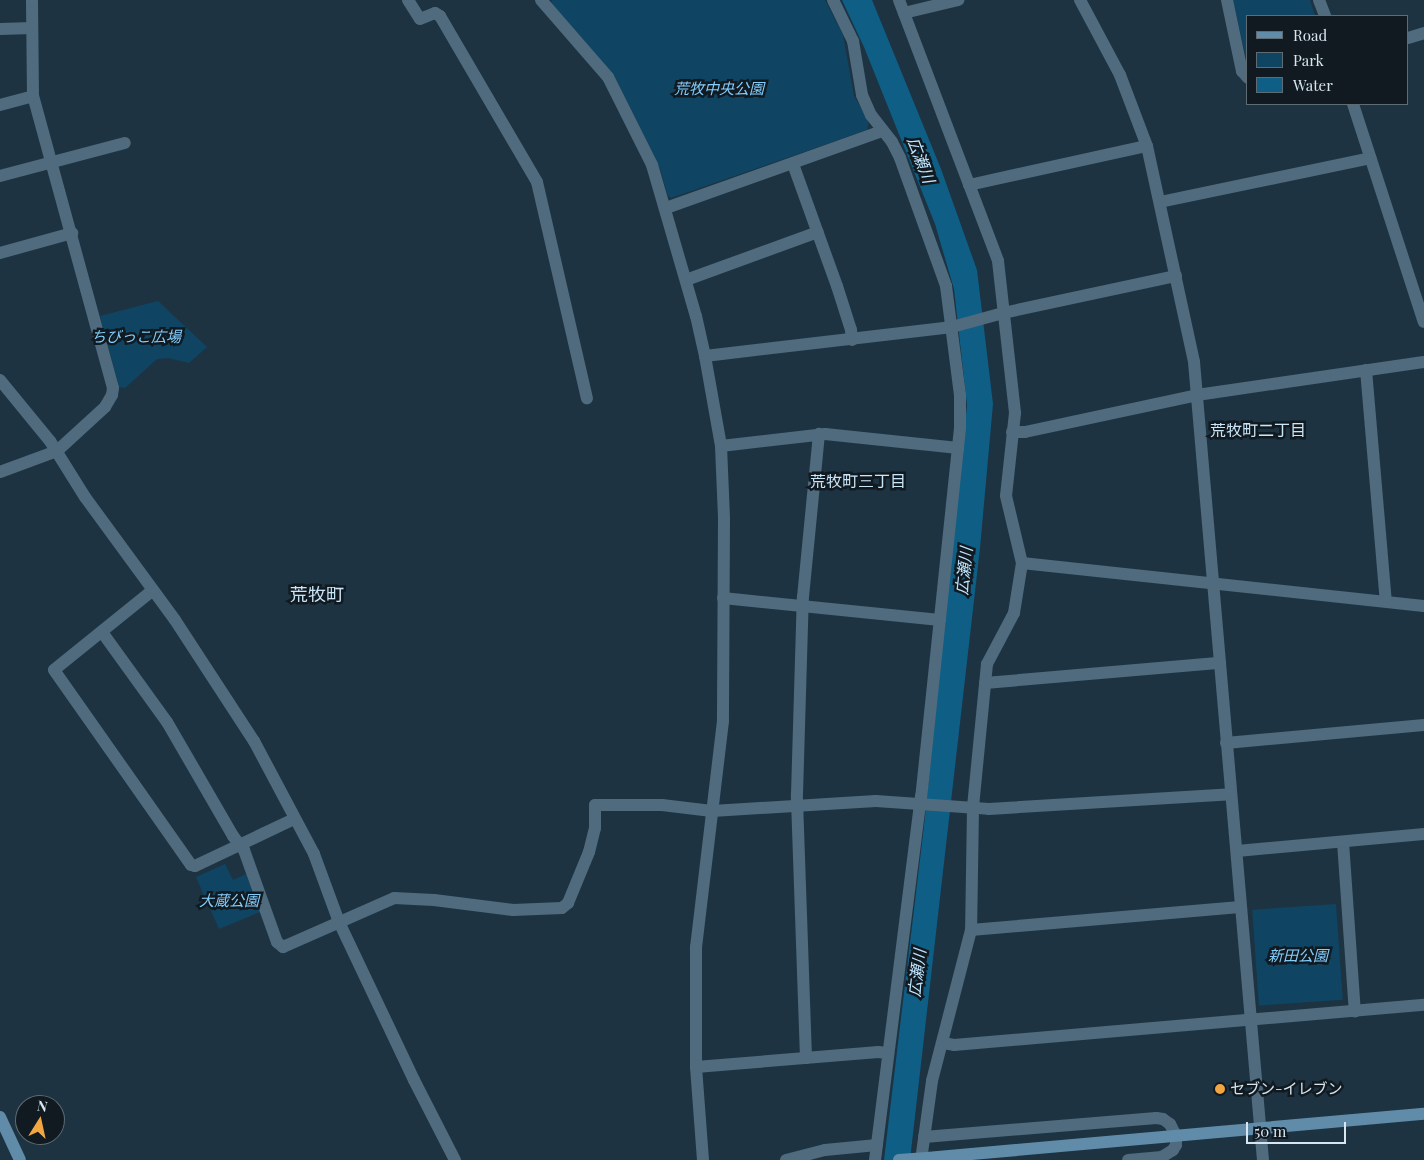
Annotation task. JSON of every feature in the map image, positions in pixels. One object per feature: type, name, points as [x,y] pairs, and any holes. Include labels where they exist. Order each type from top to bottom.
[{"type":"street","points":[[0,472],[57,451],[105,407],[112,395],[113,388],[33,96],[32,0]]},
{"type":"street","points":[[408,0],[420,19],[435,13],[440,16],[537,182],[587,398]]},
{"type":"street","points":[[541,0],[613,84],[652,165],[666,208],[706,356],[721,446],[724,520],[723,721],[696,947],[696,1067],[703,1160]]},
{"type":"street","points":[[833,0],[853,41],[862,95],[900,158],[918,203],[946,286],[960,395],[958,448],[921,804],[887,1053],[875,1160]]},
{"type":"street","points":[[899,0],[997,256],[1014,403],[1006,496],[1022,562],[1014,613],[989,658],[973,808],[971,930],[932,1081],[924,1137],[924,1159]]},
{"type":"street","points":[[904,13],[958,0]]},
{"type":"street","points":[[1080,0],[1120,75],[1147,146],[1192,351],[1263,1160]]},
{"type":"street","points":[[1227,0],[1242,71],[1246,76]]},
{"type":"street","points":[[1320,0],[1325,15]]},
{"type":"street","points":[[0,29],[32,28]]},
{"type":"street","points":[[1409,38],[1424,33]]},
{"type":"street","points":[[0,105],[33,96]]},
{"type":"street","points":[[1353,105],[1424,322]]},
{"type":"street","points":[[666,208],[793,164],[882,130]]},
{"type":"street","points":[[0,176],[125,143]]},
{"type":"street","points":[[969,185],[1147,146]]},
{"type":"street","points":[[1160,202],[1370,158]]},
{"type":"street","points":[[793,164],[851,330],[852,340]]},
{"type":"street","points":[[686,280],[818,232]]},
{"type":"street","points":[[0,253],[72,233]]},
{"type":"street","points":[[706,356],[952,327],[1003,313],[1176,276]]},
{"type":"street","points":[[1012,432],[1025,432],[1197,395],[1424,362]]},
{"type":"street","points":[[1366,370],[1386,600]]},
{"type":"street","points":[[0,380],[57,451],[85,497],[185,634],[241,719],[314,854],[339,922],[414,1080],[455,1160]]},
{"type":"street","points":[[721,446],[819,434],[958,448]]},
{"type":"street","points":[[806,1058],[797,806],[803,606],[819,434]]},
{"type":"street","points":[[1022,562],[1386,600],[1424,606]]},
{"type":"street","points":[[153,590],[54,670],[191,865],[195,866],[294,819]]},
{"type":"street","points":[[723,598],[940,620]]},
{"type":"street","points":[[102,632],[167,722],[233,836],[244,850],[280,946],[339,922],[381,902],[406,898],[513,910],[562,908],[568,903],[589,852],[595,828],[595,805],[662,805],[712,811],[876,801],[973,808],[1231,794]]},
{"type":"street","points":[[985,683],[1220,663]]},
{"type":"street","points":[[1226,743],[1424,725]]},
{"type":"street","points":[[1237,851],[1424,834]]},
{"type":"street","points":[[1343,842],[1355,1012]]},
{"type":"street","points":[[971,930],[1240,907]]},
{"type":"street","points":[[943,1043],[964,1044],[1424,1005]]},
{"type":"street","points":[[696,1067],[878,1052],[887,1053]]},
{"type":"street","points":[[899,1160],[1424,1114]]},
{"type":"street","points":[[0,1117],[20,1160]]},
{"type":"street","points":[[924,1137],[1136,1120],[1164,1119],[1170,1124],[1176,1136],[1176,1145],[1167,1155],[1128,1160]]},
{"type":"street","points":[[786,1160],[825,1150],[877,1145]]},
{"type":"green space","name":"荒牧中央公園","points":[[552,0],[825,0],[843,35],[854,96],[869,121],[867,130],[671,198],[668,196],[660,169],[614,76],[551,3]]},
{"type":"green space","points":[[1233,0],[1310,0],[1315,15],[1246,15],[1246,58]]},
{"type":"green space","name":"ちびっこ広場","points":[[158,301],[207,347],[189,363],[168,358],[157,359],[125,388],[119,387],[100,316]]},
{"type":"green space","name":"大蔵公園","points":[[225,864],[233,880],[246,874],[260,912],[219,929],[196,877]]},
{"type":"green space","name":"新田公園","points":[[1336,904],[1343,1000],[1259,1006],[1252,910]]},
{"type":"water","name":"広瀬川","points":[[842,0],[872,0],[941,169],[977,270],[993,404],[980,548],[910,1160],[884,1160],[924,826],[967,405],[954,289],[935,224],[864,47]]},
{"type":"place","name":"セブン-イレブン","points":[[1220,1089]]},
{"type":"district","name":"荒牧町二丁目","points":[[1258,430]]},
{"type":"district","name":"荒牧町三丁目","points":[[858,481]]},
{"type":"district","name":"荒牧町","points":[[317,594]]}]
